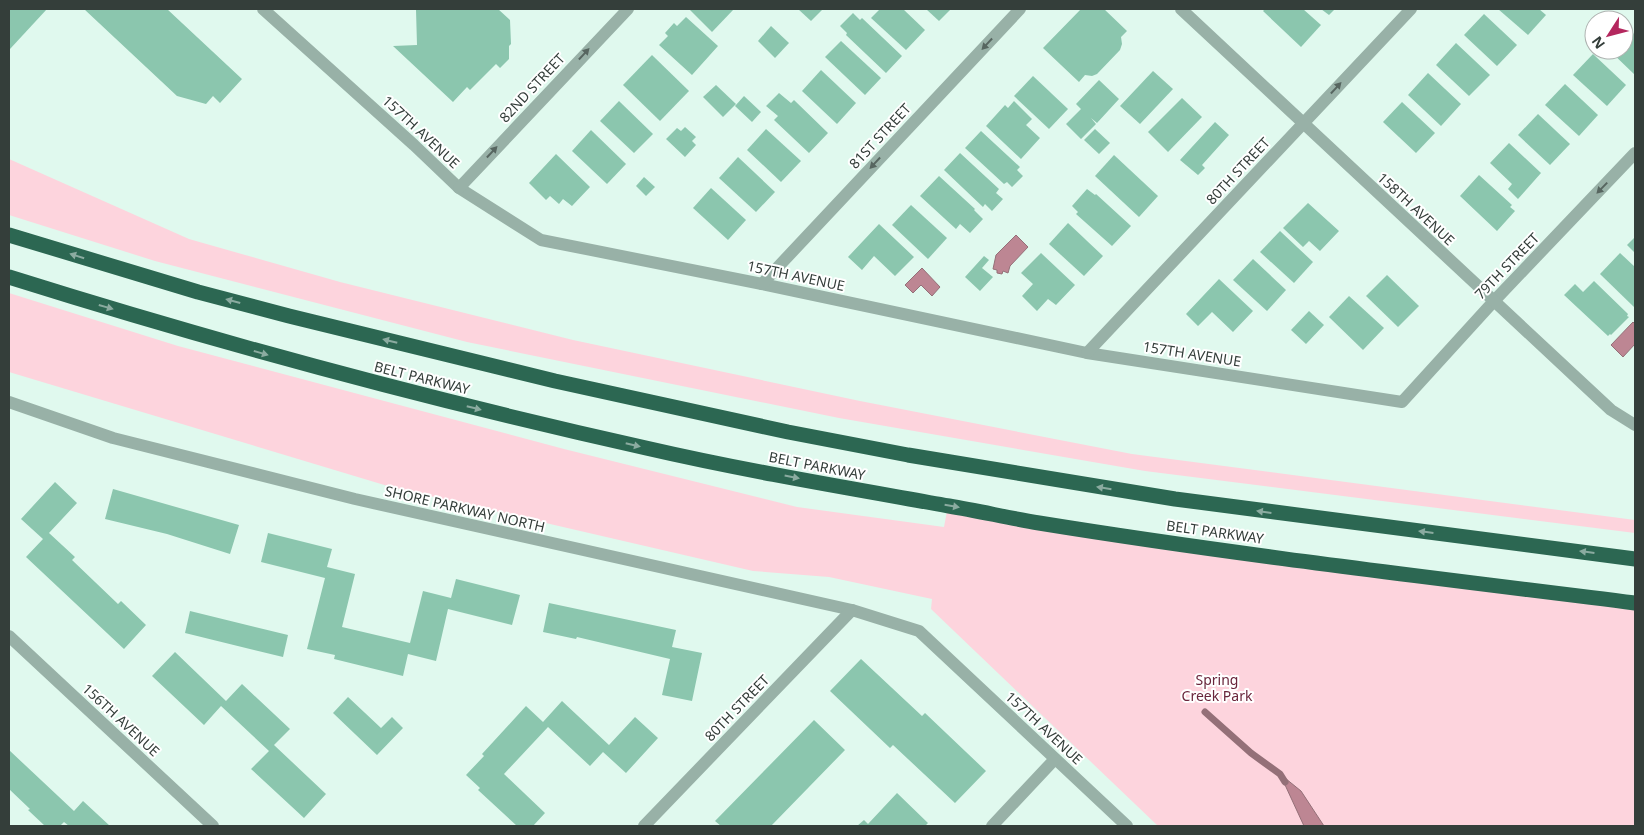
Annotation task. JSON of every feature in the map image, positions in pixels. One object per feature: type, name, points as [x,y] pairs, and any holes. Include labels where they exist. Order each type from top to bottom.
[{"type":"highway","name":"BELT PARKWAY","points":[[9,235],[198,292],[298,319],[555,381],[788,432],[917,457],[1166,498],[1635,559]]},
{"type":"highway","name":"BELT PARKWAY","points":[[9,277],[273,356],[427,396],[640,447],[756,471],[882,495],[1125,536],[1635,603]]},
{"type":"street","name":"157TH AVENUE","points":[[265,9],[459,188],[541,240],[762,284],[1087,353],[1402,402]]},
{"type":"street","name":"82ND STREET","points":[[459,188],[628,9]]},
{"type":"street","name":"81ST STREET","points":[[762,284],[1020,9]]},
{"type":"street","name":"158TH AVENUE","points":[[1181,9],[1611,410],[1635,425]]},
{"type":"street","name":"80TH STREET","points":[[1087,353],[1411,9]]},
{"type":"street","name":"79TH STREET","points":[[1402,402],[1494,301],[1635,153]]},
{"type":"street","name":"SHORE PARKWAY NORTH","points":[[9,402],[113,438],[355,499],[852,610],[919,631]]},
{"type":"street","name":"80TH STREET","points":[[644,826],[852,610]]},
{"type":"street","name":"157TH AVENUE","points":[[919,631],[1127,826]]},
{"type":"street","name":"156TH AVENUE","points":[[9,636],[213,826]]},
{"type":"street","points":[[992,826],[1055,759]]},
{"type":"green space","points":[[9,159],[189,239],[340,282],[573,340],[860,401],[1132,454],[1635,520],[1635,533],[1145,471],[839,418],[467,342],[155,261],[9,215]]},
{"type":"green space","name":"Spring Creek Park","points":[[9,293],[178,346],[564,449],[797,507],[944,527],[948,506],[1635,603],[1635,826],[1158,826],[931,609],[932,599],[829,577],[753,571],[391,487],[9,372]]},
{"type":"shaded area","points":[[1016,235],[1028,247],[1010,266],[1008,273],[1003,271],[1002,274],[997,273],[997,270],[993,269],[996,255]]},
{"type":"shaded area","points":[[922,268],[940,287],[932,296],[921,285],[913,293],[905,285]]},
{"type":"shaded area","points":[[1633,322],[1635,324],[1635,344],[1623,357],[1611,345]]},
{"type":"shaded area","points":[[1280,774],[1301,791],[1324,826],[1304,826]]},
{"type":"building","points":[[9,9],[47,9],[10,49],[9,49]]},
{"type":"building","points":[[84,9],[167,9],[242,79],[220,103],[213,96],[206,104],[177,96]]},
{"type":"building","points":[[498,9],[510,20],[511,44],[509,46],[509,59],[500,68],[496,64],[470,90],[467,87],[453,102],[393,46],[417,45],[416,10]]},
{"type":"building","points":[[691,9],[734,9],[712,32]]},
{"type":"building","points":[[798,9],[823,9],[811,21]]},
{"type":"building","points":[[880,9],[903,9],[925,30],[906,50],[871,18]]},
{"type":"building","points":[[926,9],[951,9],[939,21]]},
{"type":"building","points":[[1081,9],[1104,9],[1127,31],[1121,37],[1122,44],[1120,50],[1097,74],[1092,76],[1085,75],[1079,82],[1043,48]]},
{"type":"building","points":[[1265,9],[1303,9],[1321,25],[1301,47],[1263,11]]},
{"type":"building","points":[[1321,9],[1335,9],[1329,15]]},
{"type":"building","points":[[1498,9],[1539,9],[1546,15],[1528,35]]},
{"type":"building","points":[[853,13],[860,20],[862,18],[902,56],[886,73],[846,35],[847,33],[840,26]]},
{"type":"building","points":[[1484,14],[1517,45],[1497,66],[1464,35]]},
{"type":"building","points":[[686,17],[718,46],[692,75],[659,45],[668,36],[665,33],[674,23],[677,26]]},
{"type":"building","points":[[771,26],[789,43],[775,58],[758,41]]},
{"type":"building","points":[[1634,34],[1635,35],[1635,75],[1619,60],[1634,60]]},
{"type":"building","points":[[841,41],[881,78],[865,95],[825,57]]},
{"type":"building","points":[[1456,43],[1490,75],[1469,96],[1436,65]]},
{"type":"building","points":[[652,55],[689,91],[660,121],[623,85]]},
{"type":"building","points":[[1587,60],[1599,60],[1626,85],[1607,106],[1573,75]]},
{"type":"building","points":[[821,70],[856,103],[837,124],[802,91]]},
{"type":"building","points":[[1153,71],[1173,89],[1140,124],[1120,106]]},
{"type":"building","points":[[1428,73],[1461,104],[1441,126],[1408,95]]},
{"type":"building","points":[[1033,76],[1068,109],[1049,129],[1014,96]]},
{"type":"building","points":[[1099,80],[1119,99],[1097,123],[1091,118],[1096,124],[1081,139],[1066,124],[1081,109],[1076,104]]},
{"type":"building","points":[[1565,84],[1598,115],[1579,136],[1545,105]]},
{"type":"building","points":[[716,85],[736,104],[723,117],[703,97]]},
{"type":"building","points":[[779,93],[791,103],[794,100],[828,133],[809,153],[774,120],[778,116],[766,106]]},
{"type":"building","points":[[744,96],[761,112],[752,122],[735,106]]},
{"type":"building","points":[[1182,98],[1202,117],[1168,152],[1148,132]]},
{"type":"building","points":[[619,101],[653,134],[634,153],[600,121]]},
{"type":"building","points":[[1014,101],[1032,119],[1026,125],[1040,138],[1021,159],[986,126],[1005,105],[1008,108]]},
{"type":"building","points":[[1402,102],[1435,133],[1416,153],[1383,122]]},
{"type":"building","points":[[1538,114],[1570,144],[1550,165],[1518,135]]},
{"type":"building","points":[[1215,122],[1229,135],[1202,165],[1205,168],[1198,175],[1180,160]]},
{"type":"building","points":[[685,127],[696,137],[692,141],[696,145],[685,157],[666,139],[677,128],[681,131]]},
{"type":"building","points":[[766,129],[801,161],[781,182],[747,150]]},
{"type":"building","points":[[1095,129],[1110,143],[1099,154],[1084,140]]},
{"type":"building","points":[[591,130],[626,164],[607,184],[572,151]]},
{"type":"building","points":[[981,131],[1020,167],[1017,170],[1023,176],[1012,187],[1007,182],[1004,184],[965,148]]},
{"type":"building","points":[[1509,143],[1541,173],[1518,199],[1508,189],[1512,184],[1490,163]]},
{"type":"building","points":[[960,153],[999,189],[996,193],[1003,199],[992,211],[985,204],[983,207],[944,170]]},
{"type":"building","points":[[556,154],[590,187],[572,206],[563,199],[559,204],[550,196],[546,200],[529,183]]},
{"type":"building","points":[[1114,155],[1158,196],[1139,217],[1095,176]]},
{"type":"building","points":[[738,157],[775,192],[756,212],[719,178]]},
{"type":"building","points":[[1479,175],[1512,205],[1510,207],[1515,211],[1497,231],[1460,196]]},
{"type":"building","points":[[939,176],[975,209],[983,219],[970,233],[960,224],[956,229],[920,196]]},
{"type":"building","points":[[644,177],[655,187],[646,196],[636,186]]},
{"type":"building","points":[[711,188],[746,220],[728,240],[693,208]]},
{"type":"building","points":[[1087,189],[1096,194],[1131,226],[1112,246],[1076,214],[1078,212],[1072,206]]},
{"type":"building","points":[[1308,203],[1339,231],[1320,251],[1309,241],[1303,247],[1283,228]]},
{"type":"building","points":[[911,205],[947,238],[928,259],[892,225]]},
{"type":"building","points":[[1068,223],[1103,256],[1084,276],[1049,244]]},
{"type":"building","points":[[879,224],[914,257],[895,276],[874,256],[862,270],[848,257]]},
{"type":"building","points":[[1280,231],[1313,262],[1294,283],[1260,252]]},
{"type":"building","points":[[1635,237],[1635,253],[1627,245]]},
{"type":"building","points":[[1041,253],[1075,285],[1056,305],[1048,299],[1037,311],[1022,296],[1033,284],[1021,273]]},
{"type":"building","points":[[1620,253],[1635,267],[1635,308],[1600,274]]},
{"type":"building","points":[[984,256],[989,260],[982,268],[993,277],[980,291],[965,277]]},
{"type":"building","points":[[1253,259],[1286,290],[1267,311],[1233,280]]},
{"type":"building","points":[[1387,275],[1419,306],[1398,327],[1366,296]]},
{"type":"building","points":[[1219,279],[1253,311],[1233,332],[1212,312],[1198,326],[1186,314]]},
{"type":"building","points":[[1594,281],[1629,317],[1608,336],[1564,295],[1575,284],[1583,292]]},
{"type":"building","points":[[1349,296],[1384,328],[1363,350],[1329,317]]},
{"type":"building","points":[[1309,311],[1324,325],[1306,344],[1291,330]]},
{"type":"building","points":[[55,482],[77,503],[49,533],[75,557],[72,560],[118,604],[121,601],[146,625],[124,649],[26,557],[43,539],[21,519]]},
{"type":"building","points":[[113,489],[239,525],[230,554],[167,534],[105,519]]},
{"type":"building","points":[[268,533],[332,549],[327,567],[355,574],[342,627],[410,643],[423,591],[451,598],[456,579],[520,595],[512,625],[448,609],[436,661],[408,654],[403,676],[334,659],[335,655],[307,649],[325,578],[261,562]]},
{"type":"building","points":[[549,603],[676,630],[672,647],[702,653],[692,701],[662,695],[670,659],[577,637],[576,639],[543,632]]},
{"type":"building","points":[[190,611],[288,635],[283,657],[185,633]]},
{"type":"building","points":[[175,652],[226,701],[242,684],[290,729],[274,745],[326,794],[304,818],[251,769],[269,751],[221,706],[204,725],[152,676]]},
{"type":"building","points":[[861,659],[922,716],[925,713],[986,771],[955,803],[893,745],[890,748],[830,691]]},
{"type":"building","points":[[348,697],[381,728],[392,717],[403,728],[377,755],[333,713]]},
{"type":"building","points":[[562,701],[609,745],[635,717],[658,738],[626,773],[603,752],[590,766],[548,727],[504,774],[545,813],[533,826],[517,826],[478,790],[480,788],[466,775],[484,756],[482,754],[526,706],[543,722]]},
{"type":"building","points":[[814,720],[845,750],[773,826],[721,826],[715,821]]},
{"type":"building","points":[[9,750],[74,811],[83,801],[110,826],[69,826],[64,822],[60,826],[45,826],[9,789]]},
{"type":"building","points":[[897,793],[928,823],[925,826],[857,826],[864,820],[868,824]]},
{"type":"waterway","points":[[1205,712],[1251,753],[1280,774],[1285,782]]}]
